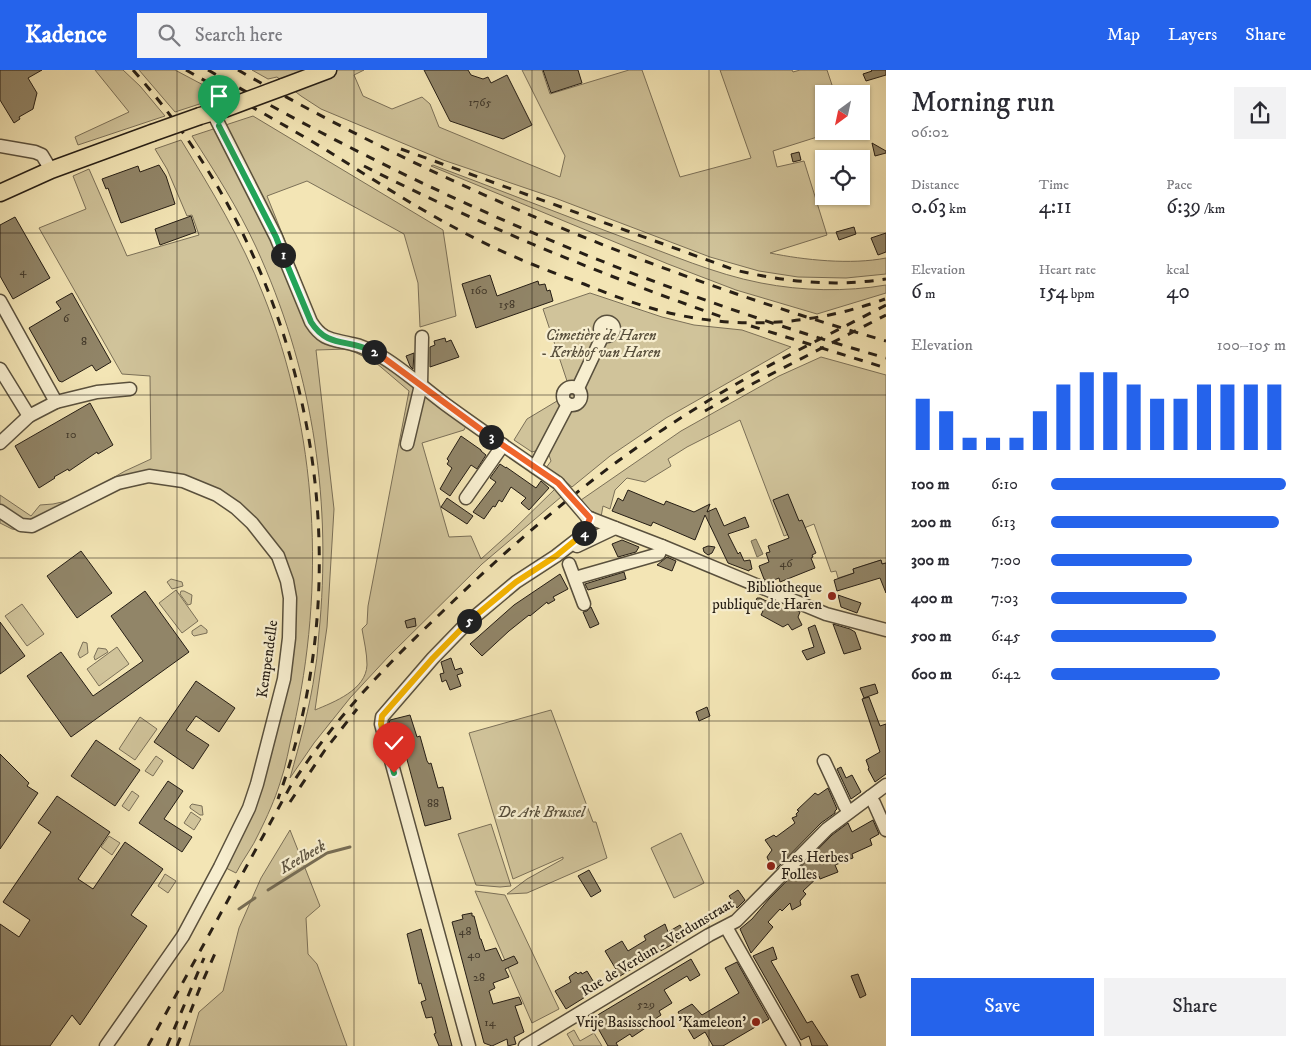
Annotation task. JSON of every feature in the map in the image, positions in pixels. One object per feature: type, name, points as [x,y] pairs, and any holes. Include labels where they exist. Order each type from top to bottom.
[{"type":"main road","points":[[0,192],[51,170],[152,133],[214,115],[328,70]]},
{"type":"street","points":[[214,115],[276,237],[311,322],[323,337],[332,341],[367,348],[384,358],[558,483],[588,518],[662,546],[826,614],[886,630]]},
{"type":"street","points":[[0,146],[42,155],[51,170]]},
{"type":"street","points":[[0,301],[56,402]]},
{"type":"street","points":[[535,467],[568,404],[565,401],[564,392],[566,388],[571,386],[578,388],[603,335],[600,326],[613,319]]},
{"type":"street","points":[[407,444],[421,385],[422,337]]},
{"type":"street","points":[[1,372],[29,416]]},
{"type":"street","points":[[0,443],[29,416],[56,402],[98,392],[130,389]]},
{"type":"street","points":[[466,498],[503,445]]},
{"type":"street","name":"Kempendelle","points":[[0,511],[21,525],[32,526],[118,483],[149,476],[171,479],[195,485],[227,502],[252,523],[278,556],[287,581],[290,598],[289,638],[284,679],[249,808],[223,868],[183,936],[106,1046]]},
{"type":"street","points":[[469,1046],[383,733],[382,716],[466,624],[516,582],[556,556],[583,535],[588,518]]},
{"type":"street","points":[[556,556],[615,528]]},
{"type":"street","points":[[575,578],[659,554],[662,546]]},
{"type":"street","points":[[569,564],[584,604]]},
{"type":"street","points":[[824,761],[849,812]]},
{"type":"street","name":"Rue de Verdun - Verdunstraat","points":[[525,1046],[736,922],[827,829],[886,785]]},
{"type":"street","points":[[870,797],[886,830]]},
{"type":"street","points":[[726,927],[794,1046]]},
{"type":"green space","points":[[95,70],[123,70],[140,86],[165,116],[78,145],[75,137],[129,112]]},
{"type":"green space","points":[[139,70],[175,70],[224,96],[175,112]]},
{"type":"green space","points":[[252,70],[364,70],[354,75],[363,96],[392,109],[422,97],[430,104],[439,127],[560,177],[565,156],[522,70],[542,70],[550,94],[629,70],[642,70],[680,177],[751,158],[720,70],[792,70],[793,72],[800,70],[827,70],[832,85],[815,85],[815,138],[773,151],[777,167],[804,161],[815,196],[815,205],[818,205],[827,235],[770,253],[828,261],[858,261],[886,258],[886,274],[846,278],[798,277],[759,271],[710,257],[555,198],[443,160],[321,109],[277,77],[268,79]]},
{"type":"green space","points":[[253,116],[443,230],[456,316],[420,327],[418,283],[404,234],[307,181],[267,196],[318,323],[334,335],[351,338],[466,426],[464,430],[422,443],[449,537],[471,536],[481,559],[555,489],[561,497],[482,564],[389,656],[350,698],[314,743],[290,778],[310,698],[316,665],[320,622],[323,573],[322,525],[319,477],[313,430],[291,338],[275,292],[242,218],[192,136]],"holes":[[[348,349],[375,362],[409,391],[368,606],[367,624],[362,629],[367,665],[365,674],[355,688],[340,699],[315,710],[327,627],[334,509],[316,350]]]},
{"type":"green space","points":[[181,140],[236,234],[263,294],[281,346],[296,400],[311,510],[313,565],[310,621],[303,676],[293,730],[284,770],[273,802],[257,838],[236,873],[226,868],[288,673],[286,568],[239,504],[147,475],[144,484],[114,491],[83,503],[25,531],[12,529],[0,523],[0,495],[31,516],[40,505],[76,499],[125,471],[151,459],[150,376],[122,374],[39,228],[86,209],[73,176],[89,169],[127,256],[199,235],[192,215],[187,216],[167,169],[155,149]]},
{"type":"green space","points":[[433,165],[675,257],[726,274],[761,283],[792,288],[840,290],[886,285],[886,293],[817,314],[736,290],[668,264],[431,166]]},
{"type":"green space","name":"Cimetière de Haren - Kerkhof van Haren","points":[[590,293],[662,317],[694,325],[742,330],[791,347],[666,418],[610,456],[572,487],[546,468],[551,461],[549,455],[539,450],[532,452],[514,440],[527,419],[557,401],[557,390],[567,381],[543,309]]},
{"type":"green space","points":[[821,357],[886,375],[886,563],[882,564],[881,560],[853,569],[854,573],[838,578],[836,571],[831,572],[814,524],[784,536],[740,420],[687,447],[668,459],[671,466],[645,482],[627,478],[615,490],[610,509],[603,506],[601,517],[591,513],[581,500],[681,431],[779,376]]},
{"type":"green space","points":[[171,579],[182,582],[183,586],[172,589],[167,582]]},
{"type":"green space","points":[[176,590],[198,621],[182,633],[159,603]]},
{"type":"green space","points":[[181,591],[192,595],[191,604],[188,605],[180,594]]},
{"type":"green space","points":[[22,604],[44,634],[27,646],[5,616]]},
{"type":"green space","points":[[201,625],[207,630],[207,633],[194,636],[192,631]]},
{"type":"green space","points":[[83,642],[87,643],[88,653],[80,658],[78,654]]},
{"type":"green space","points":[[117,647],[129,664],[99,686],[87,669]]},
{"type":"green space","points":[[98,648],[106,649],[108,652],[95,660],[94,657]]},
{"type":"green space","name":"De Ark Brussel","points":[[551,710],[593,822],[596,822],[607,858],[527,893],[507,894],[527,879],[563,859],[563,857],[513,879],[469,733]]},
{"type":"green space","points":[[140,717],[157,729],[135,760],[119,749]]},
{"type":"green space","points":[[156,756],[163,761],[153,776],[145,771]]},
{"type":"green space","points":[[132,791],[139,796],[129,811],[122,806]]},
{"type":"green space","points":[[192,804],[202,806],[203,815],[190,808]]},
{"type":"green space","points":[[191,812],[201,819],[194,830],[184,823]]},
{"type":"green space","points":[[491,824],[511,886],[476,885],[458,834]]},
{"type":"green space","points":[[290,830],[320,906],[306,918],[308,954],[317,964],[347,1046],[189,1046],[199,1012],[223,991],[239,928],[261,878]]},
{"type":"green space","points":[[681,833],[704,883],[674,898],[651,848]]},
{"type":"green space","points":[[109,836],[120,843],[112,855],[101,847]]},
{"type":"green space","points":[[165,874],[176,881],[168,893],[158,886]]},
{"type":"green space","points":[[475,891],[505,895],[559,1009],[532,1023]]},
{"type":"green space","points":[[574,1030],[580,1041],[594,1033],[602,1046],[574,1046],[567,1034]]},
{"type":"shaded area","points":[[756,539],[763,554],[757,557],[751,541]]},
{"type":"building","points":[[0,70],[42,70],[28,78],[37,93],[33,109],[19,117],[20,119],[14,123],[0,100]]},
{"type":"building","points":[[424,70],[468,70],[471,75],[483,79],[488,77],[491,83],[507,75],[532,125],[503,139],[450,121]]},
{"type":"building","points":[[543,70],[578,70],[582,83],[551,93]]},
{"type":"building","points":[[871,70],[886,70],[886,75],[866,81],[863,74]]},
{"type":"building","points":[[872,143],[886,151],[886,153],[875,156]]},
{"type":"building","points":[[799,152],[801,160],[793,162],[791,154]]},
{"type":"building","points":[[159,165],[166,176],[175,204],[121,223],[108,188],[106,189],[102,179],[138,166],[140,172]]},
{"type":"building","points":[[191,216],[196,232],[160,245],[155,229]]},
{"type":"building","points":[[15,217],[50,278],[13,299],[0,276],[0,225]]},
{"type":"building","points":[[854,227],[856,234],[839,240],[836,232]]},
{"type":"building","points":[[886,233],[886,252],[878,255],[871,238]]},
{"type":"building","points":[[490,275],[497,296],[538,281],[539,285],[545,284],[547,291],[550,290],[553,301],[476,328],[462,284]]},
{"type":"building","points":[[72,293],[111,362],[96,371],[92,365],[62,382],[59,381],[29,328],[61,309],[56,302]]},
{"type":"building","points":[[445,338],[446,342],[451,340],[459,357],[430,367],[430,347],[435,345],[434,341]]},
{"type":"building","points":[[414,353],[413,369],[406,356]]},
{"type":"building","points":[[90,403],[113,445],[98,454],[97,452],[39,488],[15,446]]},
{"type":"building","points":[[461,436],[486,455],[477,469],[471,465],[450,496],[440,489],[452,468],[447,464],[449,461],[447,459]]},
{"type":"building","points":[[500,464],[536,488],[541,481],[549,488],[529,510],[521,503],[526,498],[511,487],[502,502],[499,500],[484,519],[473,512],[496,482],[490,478]]},
{"type":"building","points":[[628,490],[664,505],[666,501],[694,512],[710,504],[707,512],[716,508],[724,526],[745,517],[749,527],[728,534],[738,554],[740,552],[744,561],[750,560],[752,569],[749,571],[728,563],[705,515],[695,540],[653,522],[651,526],[612,511],[618,498],[623,501]]},
{"type":"building","points":[[788,494],[799,521],[802,520],[816,553],[811,558],[815,568],[780,582],[779,578],[769,582],[764,579],[759,566],[769,562],[766,553],[770,552],[768,546],[789,538],[773,500]]},
{"type":"building","points":[[447,498],[473,516],[467,524],[441,507]]},
{"type":"building","points":[[622,540],[639,547],[636,552],[618,557],[612,544]]},
{"type":"building","points":[[708,546],[715,547],[712,553],[708,555],[704,552],[703,548]]},
{"type":"building","points":[[81,551],[112,593],[77,618],[47,576]]},
{"type":"building","points":[[667,557],[676,561],[672,571],[657,565]]},
{"type":"building","points":[[881,560],[882,564],[886,563],[886,593],[880,578],[837,591],[834,580],[854,573],[853,569]]},
{"type":"building","points":[[624,572],[626,579],[588,590],[585,584]]},
{"type":"building","points":[[560,574],[568,589],[553,597],[555,600],[548,604],[547,602],[529,615],[482,656],[470,644],[514,605]]},
{"type":"building","points":[[145,591],[189,652],[71,737],[27,676],[61,652],[93,696],[143,661],[111,616]]},
{"type":"building","points":[[838,595],[861,603],[857,613],[841,607]]},
{"type":"building","points":[[757,598],[785,610],[786,606],[800,612],[798,617],[802,625],[792,630],[788,624],[783,627],[761,615],[763,611],[753,607]]},
{"type":"building","points":[[591,607],[599,624],[590,628],[583,612]]},
{"type":"building","points":[[415,618],[416,626],[407,628],[405,621]]},
{"type":"building","points":[[0,622],[25,656],[0,674]]},
{"type":"building","points":[[833,624],[855,632],[861,649],[844,654]]},
{"type":"building","points":[[815,625],[825,653],[807,660],[802,651],[814,647],[808,628]]},
{"type":"building","points":[[451,658],[455,670],[461,668],[463,673],[457,675],[461,686],[450,690],[446,680],[442,682],[440,674],[444,673],[441,662]]},
{"type":"building","points":[[196,681],[235,708],[219,732],[196,716],[186,730],[209,745],[193,769],[154,742]]},
{"type":"building","points":[[875,684],[878,693],[864,698],[860,688]]},
{"type":"building","points":[[869,697],[880,726],[886,724],[886,774],[875,782],[868,769],[866,760],[880,752],[862,699]]},
{"type":"building","points":[[707,707],[710,716],[699,721],[696,712]]},
{"type":"building","points":[[410,715],[417,737],[420,736],[427,761],[429,764],[431,763],[438,788],[443,787],[451,819],[425,826],[402,741],[395,743],[389,723],[390,720]]},
{"type":"building","points":[[96,740],[140,770],[115,806],[71,776]]},
{"type":"building","points":[[0,754],[29,783],[27,786],[38,793],[0,849]]},
{"type":"building","points":[[841,767],[846,778],[852,775],[861,792],[851,799],[837,769]]},
{"type":"building","points":[[168,781],[183,791],[164,819],[192,837],[182,852],[139,823]]},
{"type":"building","points":[[828,788],[837,809],[835,813],[821,823],[776,869],[771,866],[767,857],[772,850],[765,840],[774,835],[776,837],[795,823],[792,818],[797,816],[796,814],[799,811],[797,810],[815,793],[818,795]]},
{"type":"building","points":[[57,796],[110,832],[78,879],[93,889],[125,842],[163,869],[131,915],[147,926],[80,1025],[72,1015],[50,1046],[0,1046],[0,924],[19,937],[30,920],[3,902],[51,832],[38,823]]},
{"type":"building","points":[[873,820],[879,834],[870,839],[872,845],[852,854],[853,858],[835,865],[838,872],[820,879],[819,876],[803,891],[806,894],[800,901],[801,905],[792,910],[790,903],[782,911],[780,909],[768,922],[773,927],[751,953],[740,929],[752,919],[832,835],[848,823],[852,832]]},
{"type":"building","points":[[589,870],[601,891],[591,897],[578,876]]},
{"type":"building","points":[[738,890],[745,900],[737,908],[729,896]]},
{"type":"building","points":[[472,913],[485,951],[496,948],[502,961],[514,956],[518,963],[505,969],[509,977],[493,983],[495,988],[489,991],[493,1004],[519,997],[522,1004],[515,1006],[524,1032],[514,1037],[516,1044],[508,1046],[507,1039],[492,1046],[484,1043],[452,922],[463,919],[462,915]]},
{"type":"building","points":[[665,924],[668,932],[680,925],[686,937],[620,976],[605,951],[622,941],[628,951],[646,940],[644,936]]},
{"type":"building","points":[[421,929],[452,1046],[439,1046],[434,1034],[436,1033],[432,1017],[426,1018],[421,1002],[426,1000],[421,983],[419,984],[407,934]]},
{"type":"building","points":[[773,947],[777,959],[771,961],[807,1023],[812,1021],[828,1046],[812,1046],[809,1036],[801,1040],[753,956]]},
{"type":"building","points":[[691,959],[700,975],[690,981],[687,976],[664,990],[672,1003],[659,1011],[661,1015],[655,1019],[656,1021],[632,1037],[630,1034],[616,1043],[618,1046],[608,1046],[595,1023],[596,1016]]},
{"type":"building","points":[[737,962],[769,1019],[723,1046],[713,1046],[705,1032],[694,1039],[678,1012],[692,1004],[702,1015],[739,993],[725,968]]},
{"type":"building","points":[[587,971],[598,989],[566,1009],[555,991],[571,982],[569,977],[576,972],[578,974],[581,972],[582,974]]},
{"type":"building","points":[[858,974],[866,995],[860,998],[851,976]]},
{"type":"waterway","name":"Keelbeek","points":[[268,890],[327,853],[350,847]]},
{"type":"waterway","name":"Keelbeek","points":[[239,909],[255,898]]},
{"type":"railway","points":[[133,70],[193,147],[242,231],[279,321],[304,415],[318,511],[318,608],[305,705],[278,799]]},
{"type":"railway","points":[[186,70],[306,138],[391,191],[476,239],[537,266],[640,305],[701,319],[754,323],[807,319],[833,314],[885,299]]},
{"type":"railway","points":[[208,70],[370,158],[538,235],[623,270],[710,302],[886,358]]},
{"type":"railway","points":[[238,70],[315,113],[394,153],[554,225],[636,258],[719,288],[886,341]]},
{"type":"railway","points":[[401,149],[735,270],[773,278],[810,282],[848,283],[886,279]]},
{"type":"railway","points":[[364,166],[452,209],[587,267],[725,318]]},
{"type":"railway","points":[[148,1046],[290,787],[341,718],[399,654],[500,557],[563,503],[629,453],[663,429],[744,380],[886,305]]},
{"type":"railway","points":[[705,411],[754,383],[886,315]]},
{"type":"railway","points":[[751,326],[886,368]]},
{"type":"railway","points":[[290,802],[325,750],[357,709]]},
{"type":"railway","points":[[177,1046],[217,949]]},
{"type":"railway","points":[[167,1046],[204,958]]},
{"type":"place","name":"Bibliotheque publique de Haren","points":[[832,596]]},
{"type":"place","name":"Les Herbes Folles","points":[[771,866]]},
{"type":"place","name":"Vrije Basisschool 'Kameleon'","points":[[756,1022]]},
{"type":"route","points":[[219,126],[276,237],[316,330],[323,337],[332,341],[367,348],[384,358],[444,403],[558,483],[587,517],[590,518],[583,535],[556,556],[516,582],[453,636],[382,716],[381,724],[394,773]]}]
